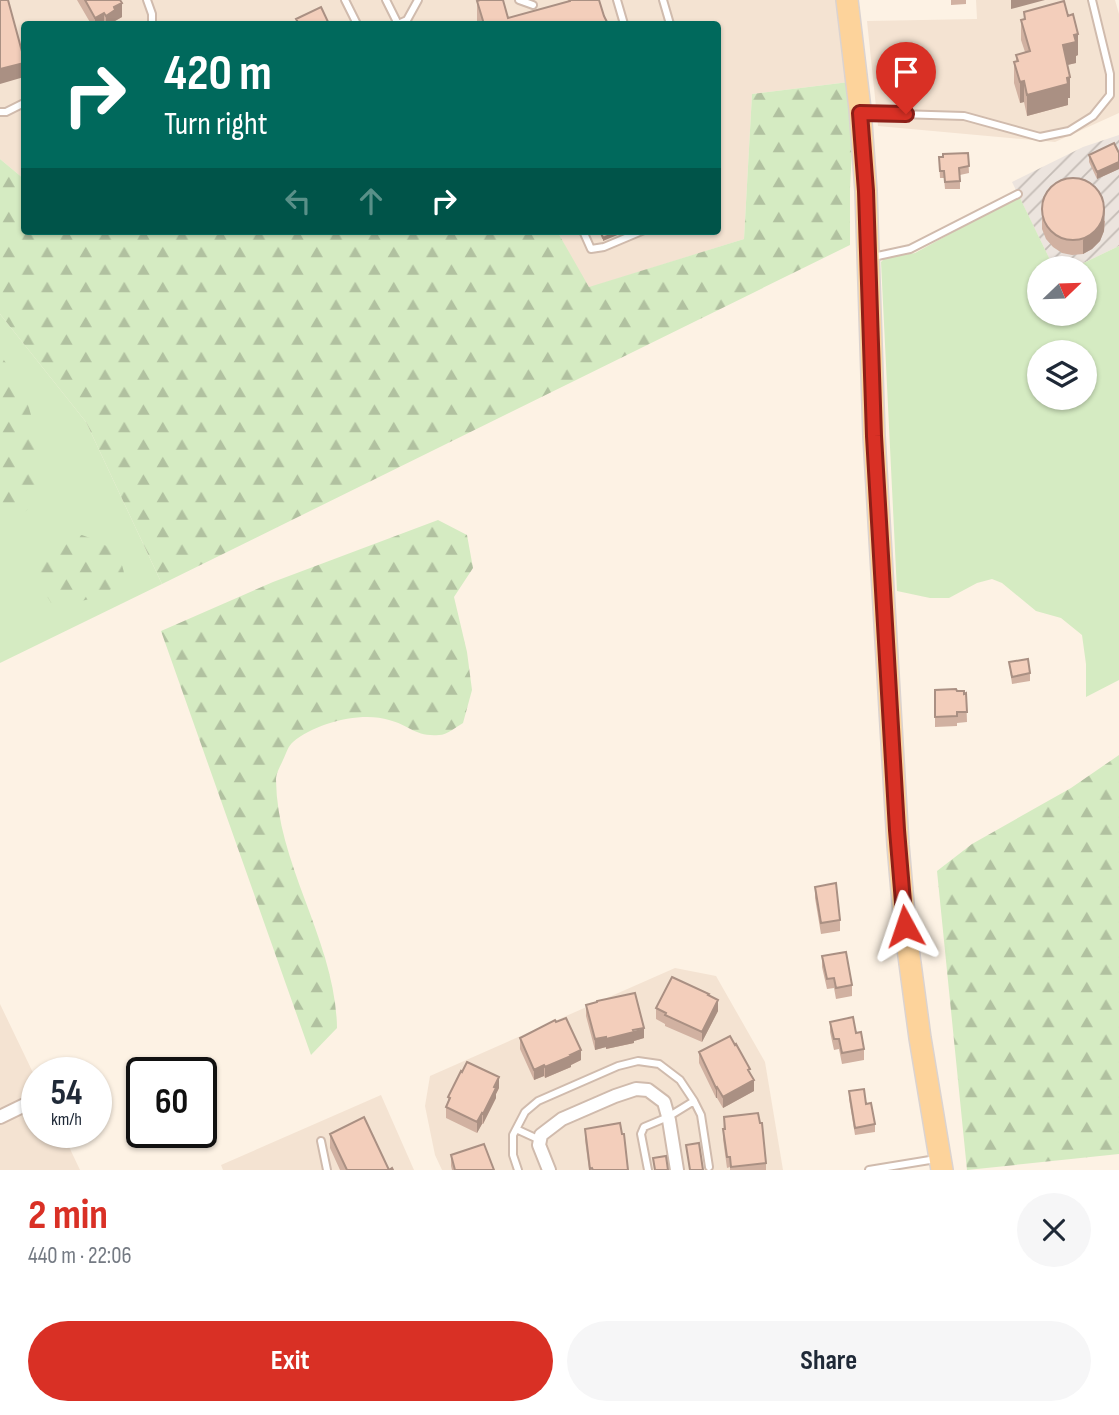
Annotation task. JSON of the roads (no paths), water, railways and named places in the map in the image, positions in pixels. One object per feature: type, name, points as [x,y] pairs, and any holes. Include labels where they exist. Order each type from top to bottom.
[{"type":"main road","points":[[847,0],[866,191],[874,436],[898,845],[905,926],[920,1038],[941,1164]]},
{"type":"street","points":[[549,1170],[540,1145],[541,1135],[562,1119],[636,1089],[648,1090],[664,1102],[677,1170]]},
{"type":"street","points":[[0,1117],[21,1107]]},
{"type":"lane","points":[[147,0],[152,21]]},
{"type":"lane","points":[[345,0],[356,21]]},
{"type":"lane","points":[[386,0],[396,21]]},
{"type":"lane","points":[[405,21],[418,0]]},
{"type":"lane","points":[[519,0],[533,5]]},
{"type":"lane","points":[[617,0],[623,21]]},
{"type":"lane","points":[[663,0],[669,21]]},
{"type":"lane","points":[[860,113],[964,116],[1040,137],[1069,131],[1093,116],[1110,95],[1110,74],[1092,0]]},
{"type":"lane","points":[[0,112],[21,104]]},
{"type":"lane","points":[[868,258],[910,249],[1018,194]]},
{"type":"lane","points":[[585,235],[591,249],[604,247],[632,235]]},
{"type":"lane","points":[[518,1170],[513,1155],[513,1135],[525,1112],[538,1101],[618,1066],[638,1061],[659,1064],[680,1080],[701,1115],[709,1167]]},
{"type":"lane","points":[[648,1170],[642,1134],[644,1126],[694,1101]]},
{"type":"lane","points":[[516,1129],[540,1140]]},
{"type":"lane","points":[[321,1141],[327,1170]]},
{"type":"lane","points":[[869,1170],[941,1164]]}]
